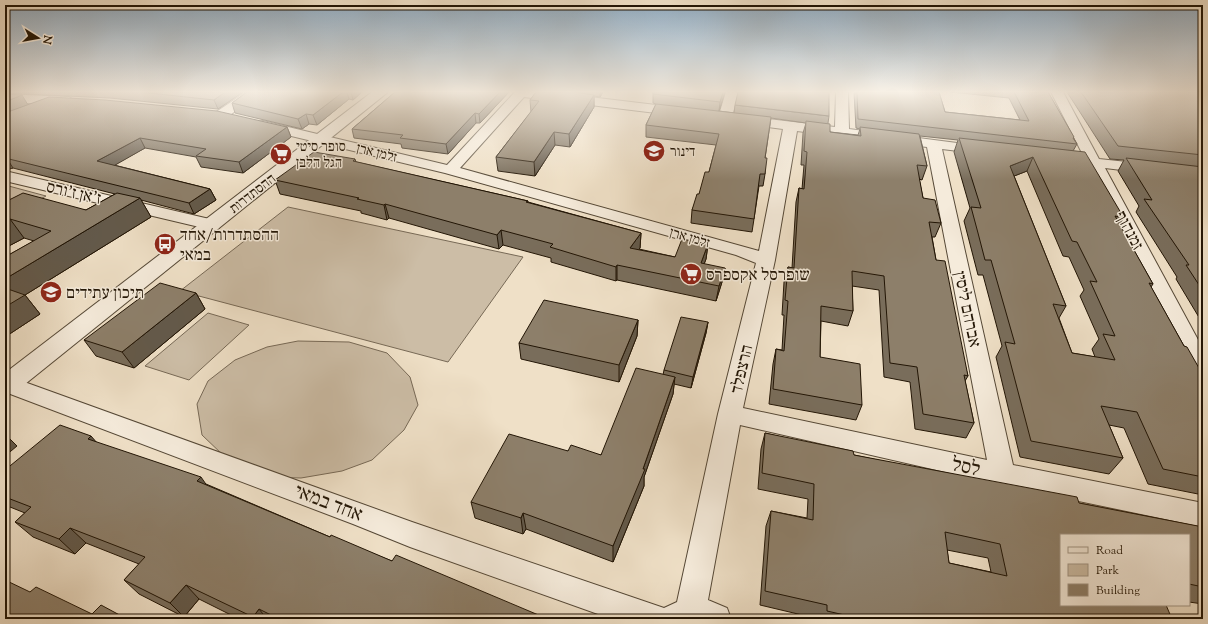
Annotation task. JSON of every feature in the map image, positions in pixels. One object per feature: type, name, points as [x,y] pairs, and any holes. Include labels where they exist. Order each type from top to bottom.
[{"type":"street","name":"ההסתדרות","points":[[6,381],[212,225],[344,121]]},
{"type":"street","points":[[450,170],[496,121]]},
{"type":"street","points":[[751,121],[995,151]]},
{"type":"street","points":[[842,121],[842,132]]},
{"type":"street","name":"זמנהוף","points":[[1072,121],[1203,369]]},
{"type":"street","name":"זלמן ארן","points":[[250,122],[450,170],[766,257]]},
{"type":"street","name":"הרצפלד","points":[[694,617],[730,414],[766,257],[791,126]]},
{"type":"street","name":"אברהם ליסין","points":[[934,144],[1002,474]]},
{"type":"street","points":[[1048,157],[1203,175]]},
{"type":"street","name":"ז'אן ז'ורס","points":[[5,176],[212,225]]},
{"type":"street","name":"אחד במאי","points":[[6,381],[356,512],[410,534],[654,619]]},
{"type":"street","name":"לסל","points":[[730,414],[1002,474],[1203,515]]},
{"type":"green space","points":[[5,185],[46,196],[5,218]]},
{"type":"green space","points":[[288,207],[523,257],[448,362],[180,291]]},
{"type":"green space","points":[[208,313],[249,325],[189,380],[145,366]]},
{"type":"green space","points":[[298,341],[349,342],[387,353],[410,377],[418,405],[404,430],[372,460],[342,471],[301,478],[265,477],[224,456],[202,435],[197,404],[208,381],[235,360],[267,347]]},
{"type":"building","points":[[5,121],[261,121],[287,127],[239,162],[196,156],[206,149],[140,138],[97,161],[210,189],[189,203],[5,158]]},
{"type":"building","points":[[361,121],[467,121],[446,144],[400,138],[403,135],[352,129]]},
{"type":"building","points":[[524,121],[577,121],[569,134],[554,132],[534,162],[496,157]]},
{"type":"building","points":[[648,121],[770,121],[765,158],[767,158],[765,174],[760,174],[754,219],[692,210],[697,194],[699,194],[705,172],[709,172],[719,134],[646,125]]},
{"type":"building","points":[[806,121],[830,124],[830,132],[861,136],[860,127],[919,134],[927,166],[917,165],[923,198],[935,200],[941,223],[929,222],[936,260],[945,261],[968,376],[964,375],[974,423],[923,414],[917,367],[890,363],[884,276],[852,271],[853,311],[821,306],[820,357],[860,364],[862,405],[773,389],[776,349],[784,351],[788,301],[785,300],[788,267],[794,268],[799,188],[804,189],[807,152],[804,151]]},
{"type":"building","points":[[877,121],[1065,121],[1077,144]]},
{"type":"building","points":[[1101,121],[1203,121],[1203,155],[1118,146]]},
{"type":"building","points":[[959,138],[1085,152],[1124,218],[1115,216],[1153,284],[1149,283],[1184,346],[1187,347],[1203,375],[1203,477],[1163,469],[1137,412],[1101,406],[1123,458],[1031,441],[1005,342],[1015,344],[991,260],[985,260],[971,207],[981,208]],"holes":[[[1033,157],[1072,241],[1077,242],[1097,282],[1090,281],[1115,336],[1103,334],[1115,360],[1072,353],[1053,304],[1066,306],[1010,166]]]},
{"type":"building","points":[[314,152],[355,159],[353,161],[528,201],[526,202],[641,233],[630,248],[675,257],[682,239],[708,244],[701,263],[725,268],[719,286],[617,265],[616,267],[550,247],[553,244],[501,230],[497,235],[385,204],[275,180]]},
{"type":"building","points":[[1126,158],[1203,167],[1203,291],[1186,265],[1189,265],[1144,199],[1152,200]]},
{"type":"building","points":[[23,193],[86,210],[117,193],[140,198],[5,279],[5,257],[51,231],[10,219],[5,222],[5,202]]},
{"type":"building","points":[[160,283],[196,293],[122,352],[84,340]]},
{"type":"building","points":[[5,288],[25,295],[5,307]]},
{"type":"building","points":[[544,300],[638,320],[619,365],[519,343]]},
{"type":"building","points":[[681,317],[708,322],[693,377],[664,370]]},
{"type":"building","points":[[636,368],[675,377],[643,469],[645,469],[613,546],[523,513],[521,518],[471,502],[509,434],[568,451],[571,445],[601,455]]},
{"type":"building","points":[[60,425],[91,436],[88,439],[201,477],[197,481],[330,537],[331,535],[392,561],[396,555],[548,619],[279,619],[259,609],[253,617],[186,585],[170,603],[124,580],[145,557],[70,528],[59,539],[15,522],[31,507],[5,497],[5,470]]},
{"type":"building","points":[[765,433],[853,451],[854,455],[1077,497],[1079,503],[1203,527],[1203,587],[1190,584],[1190,534],[1060,534],[1060,606],[1166,606],[1172,619],[862,619],[827,611],[827,605],[765,591],[771,511],[813,520],[814,484],[762,473]],"holes":[[[945,532],[1000,544],[1007,576],[949,563]]]},
{"type":"building","points":[[5,580],[30,592],[36,587],[92,614],[101,605],[127,619],[5,619]]},
{"type":"place","name":"דינור","points":[[654,151]]},
{"type":"place","name":"סופר סיטי הגל הלבן","points":[[281,154]]},
{"type":"place","name":"ההסתדרות/אחד במאי","points":[[165,244]]},
{"type":"place","name":"שופרסל אקספרס","points":[[691,274]]},
{"type":"place","name":"תיכון עתידים","points":[[51,292]]}]
